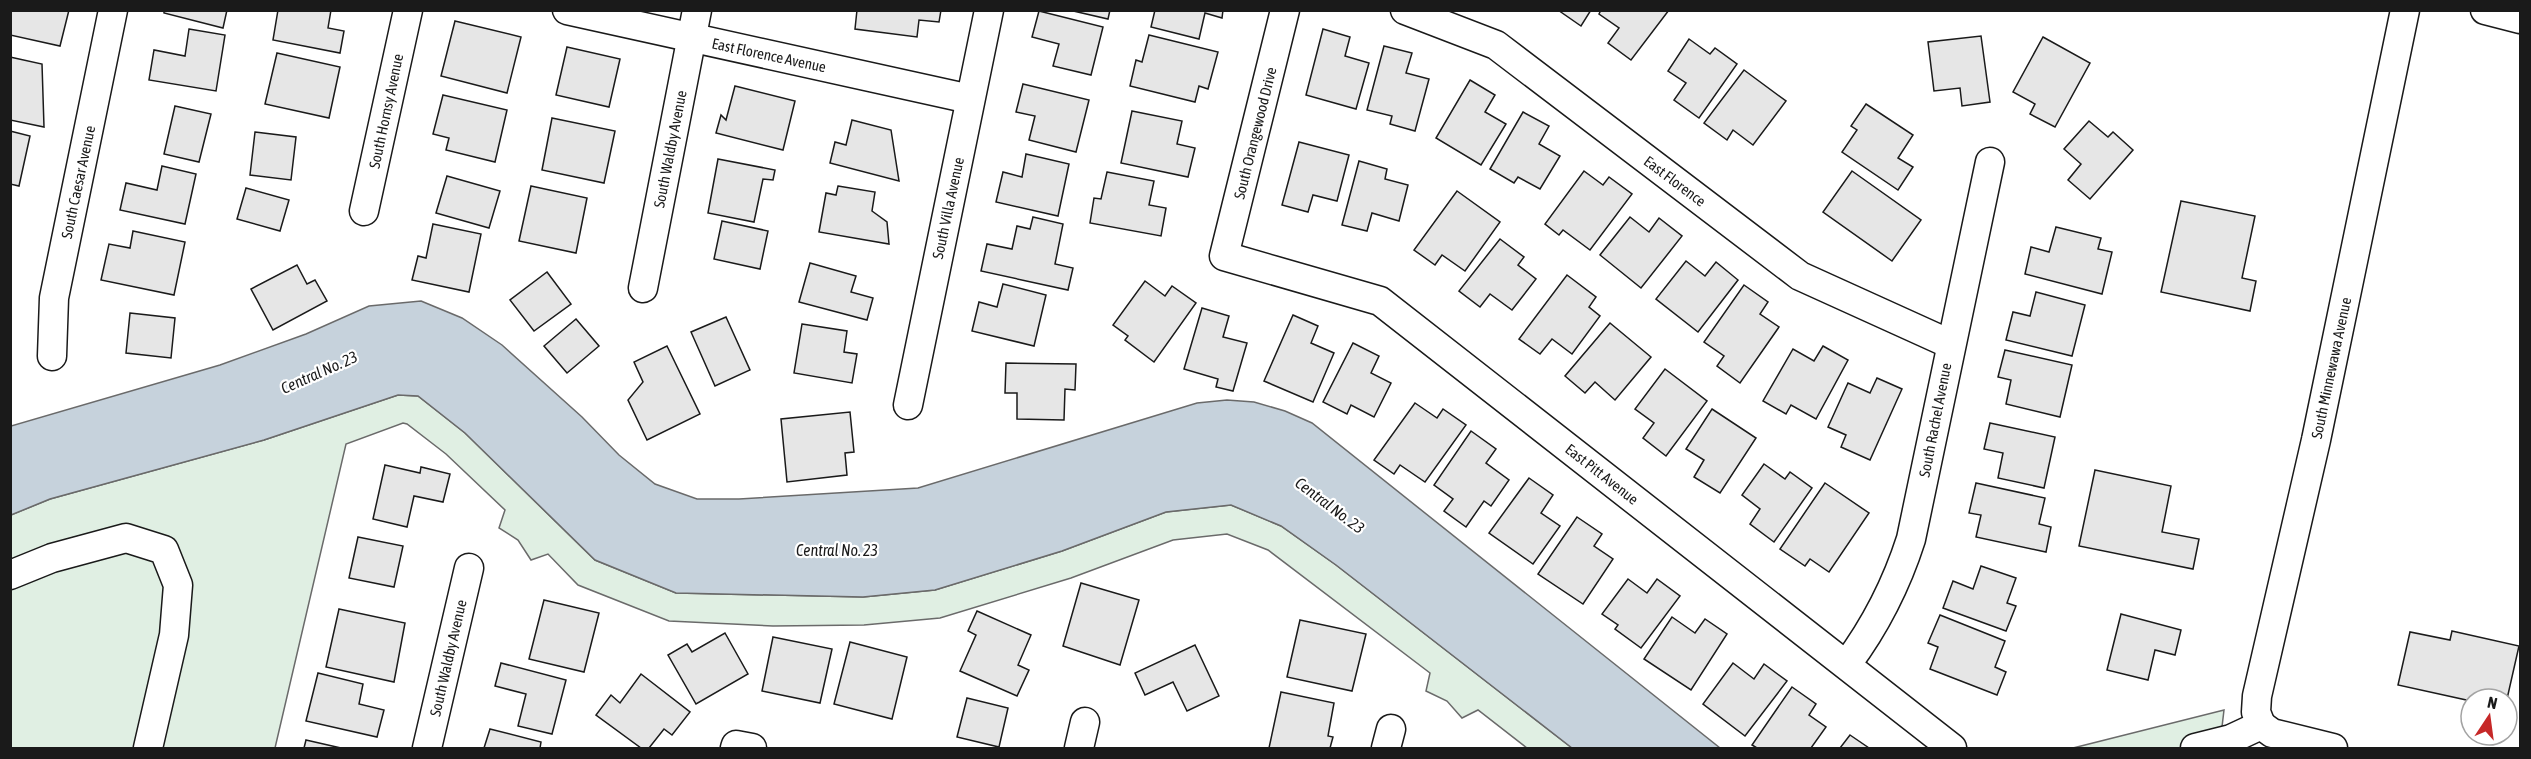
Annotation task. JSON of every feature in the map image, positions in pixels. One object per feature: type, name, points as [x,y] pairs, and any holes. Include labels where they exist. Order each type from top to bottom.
[{"type":"street","name":"South Caesar Avenue","points":[[52,356],[54,298],[113,10]]},
{"type":"street","name":"South Hornsy Avenue","points":[[364,212],[408,10]]},
{"type":"street","name":"East Florence Avenue","points":[[567,10],[970,99]]},
{"type":"street","name":"South Waldby Avenue","points":[[643,288],[697,10]]},
{"type":"street","name":"South Villa Avenue","points":[[908,405],[989,10]]},
{"type":"street","name":"South Orangewood Drive","points":[[1224,256],[1285,10]]},
{"type":"street","name":"East Florence","points":[[1405,10],[1496,45],[1800,276],[1950,344]]},
{"type":"street","name":"South Minnewawa Avenue","points":[[2261,724],[2256,712],[2257,696],[2318,428],[2405,10]]},
{"type":"street","points":[[2485,10],[2520,19]]},
{"type":"street","name":"South Rachel Avenue","points":[[1847,664],[1866,638],[1899,577],[1911,539],[1950,344],[1990,162]]},
{"type":"street","name":"East Pitt Avenue","points":[[1224,256],[1380,301],[1952,748]]},
{"type":"street","points":[[10,575],[52,558],[126,538],[164,550],[178,585],[174,635],[148,748]]},
{"type":"street","name":"South Waldby Avenue","points":[[427,748],[469,568]]},
{"type":"street","points":[[2195,748],[2230,739],[2261,724],[2272,733],[2333,748]]},
{"type":"green space","points":[[398,395],[418,396],[465,433],[595,560],[676,593],[863,597],[935,590],[1062,551],[1166,512],[1231,505],[1281,526],[1336,565],[1572,748],[1527,748],[1478,710],[1462,718],[1447,701],[1426,691],[1430,673],[1268,550],[1227,534],[1173,540],[1071,578],[940,618],[864,625],[773,626],[669,621],[578,585],[548,554],[531,560],[518,540],[499,528],[505,510],[446,454],[403,423],[346,444],[275,748],[11,748],[11,515],[50,499],[264,440]]},
{"type":"green space","points":[[2224,710],[2222,727],[2229,748],[2073,748]]},
{"type":"water","name":"Central No. 23","points":[[421,301],[462,318],[502,345],[582,417],[619,455],[655,484],[697,499],[739,499],[918,488],[1197,403],[1227,400],[1254,402],[1285,411],[1312,423],[1720,748],[1572,748],[1336,565],[1281,526],[1231,505],[1166,512],[1062,551],[935,590],[863,597],[676,593],[595,560],[465,433],[418,396],[398,395],[264,440],[50,499],[11,515],[11,426],[220,365],[306,334],[369,306]]},
{"type":"building","points":[[10,10],[69,10],[60,46],[10,35]]},
{"type":"building","points":[[164,10],[227,10],[223,28],[164,13]]},
{"type":"building","points":[[278,10],[331,10],[328,28],[344,31],[340,53],[273,40]]},
{"type":"building","points":[[857,10],[941,10],[939,22],[919,20],[917,37],[855,29]]},
{"type":"building","points":[[1069,10],[1110,10],[1108,19]]},
{"type":"building","points":[[1155,10],[1223,10],[1222,18],[1205,13],[1199,39],[1151,27]]},
{"type":"building","points":[[1558,10],[1591,10],[1581,26]]},
{"type":"building","points":[[1601,10],[1669,10],[1631,60],[1608,43],[1619,28],[1599,14]]},
{"type":"building","points":[[1039,11],[1103,27],[1091,75],[1053,66],[1059,44],[1032,37]]},
{"type":"building","points":[[455,21],[521,37],[507,93],[441,76]]},
{"type":"building","points":[[189,29],[225,35],[216,91],[149,80],[154,50],[185,56]]},
{"type":"building","points":[[1323,29],[1350,37],[1345,56],[1369,63],[1356,109],[1306,95]]},
{"type":"building","points":[[1149,35],[1218,52],[1208,89],[1199,86],[1195,102],[1130,86],[1136,60],[1142,62]]},
{"type":"building","points":[[1981,36],[1990,102],[1962,106],[1960,88],[1934,91],[1928,42]]},
{"type":"building","points":[[2043,37],[2090,63],[2055,127],[2030,114],[2035,104],[2013,92]]},
{"type":"building","points":[[1689,39],[1710,54],[1715,48],[1737,64],[1699,118],[1674,100],[1686,83],[1668,71]]},
{"type":"building","points":[[1384,46],[1412,53],[1406,73],[1429,79],[1415,131],[1390,124],[1392,116],[1367,110]]},
{"type":"building","points":[[567,47],[620,59],[609,107],[556,95]]},
{"type":"building","points":[[277,53],[340,67],[329,118],[265,104]]},
{"type":"building","points":[[10,57],[42,64],[44,127],[10,120]]},
{"type":"building","points":[[1744,70],[1786,101],[1753,145],[1733,130],[1727,140],[1704,123]]},
{"type":"building","points":[[1470,80],[1495,95],[1485,112],[1506,124],[1481,165],[1436,138]]},
{"type":"building","points":[[1023,84],[1089,100],[1076,152],[1029,140],[1035,116],[1016,112]]},
{"type":"building","points":[[735,86],[795,101],[783,150],[716,133],[721,115],[726,120]]},
{"type":"building","points":[[443,95],[507,110],[495,162],[446,150],[449,138],[433,134]]},
{"type":"building","points":[[1866,104],[1913,135],[1898,158],[1913,167],[1898,190],[1842,152],[1857,130],[1851,126]]},
{"type":"building","points":[[175,106],[211,114],[199,162],[164,154]]},
{"type":"building","points":[[1132,111],[1182,121],[1177,144],[1195,148],[1188,177],[1121,163]]},
{"type":"building","points":[[1523,112],[1549,126],[1539,144],[1560,156],[1540,189],[1518,177],[1514,183],[1490,169]]},
{"type":"building","points":[[552,118],[615,131],[604,183],[542,170]]},
{"type":"building","points":[[852,120],[891,130],[899,181],[830,163],[835,142],[846,145]]},
{"type":"building","points":[[2089,121],[2108,137],[2113,132],[2133,150],[2090,199],[2068,180],[2081,164],[2064,149]]},
{"type":"building","points":[[10,131],[30,136],[19,186],[10,184]]},
{"type":"building","points":[[255,132],[296,137],[291,180],[250,175]]},
{"type":"building","points":[[1299,142],[1349,155],[1337,201],[1313,195],[1308,212],[1282,205]]},
{"type":"building","points":[[1026,154],[1069,164],[1058,216],[996,202],[1003,172],[1022,177]]},
{"type":"building","points":[[718,159],[775,170],[773,180],[763,179],[754,222],[708,213]]},
{"type":"building","points":[[1359,161],[1387,169],[1385,179],[1408,185],[1399,221],[1372,213],[1367,231],[1342,225]]},
{"type":"building","points":[[162,166],[196,174],[185,224],[120,210],[126,183],[157,190]]},
{"type":"building","points":[[1584,171],[1603,185],[1609,177],[1632,194],[1590,250],[1563,230],[1559,235],[1545,224]]},
{"type":"building","points":[[1852,171],[1921,220],[1892,261],[1823,212]]},
{"type":"building","points":[[1107,172],[1154,181],[1149,205],[1166,208],[1161,236],[1090,223],[1094,198],[1101,199]]},
{"type":"building","points":[[447,176],[500,191],[489,228],[436,213]]},
{"type":"building","points":[[531,186],[587,198],[576,253],[519,241]]},
{"type":"building","points":[[838,186],[875,192],[872,211],[887,222],[889,244],[819,232],[826,193],[836,195]]},
{"type":"building","points":[[246,188],[289,200],[280,231],[237,219]]},
{"type":"building","points":[[1457,191],[1500,222],[1465,271],[1442,255],[1435,265],[1414,250]]},
{"type":"building","points":[[2181,201],[2255,216],[2242,278],[2256,281],[2250,311],[2161,292]]},
{"type":"building","points":[[1033,217],[1063,224],[1055,264],[1073,268],[1068,290],[981,271],[987,244],[1012,249],[1017,226],[1030,229]]},
{"type":"building","points":[[1630,217],[1649,232],[1659,218],[1682,236],[1641,288],[1600,255]]},
{"type":"building","points":[[722,221],[768,231],[760,269],[714,259]]},
{"type":"building","points":[[433,224],[481,234],[469,292],[412,280],[418,256],[426,258]]},
{"type":"building","points":[[2056,227],[2101,238],[2098,249],[2112,252],[2102,294],[2025,274],[2031,247],[2049,252]]},
{"type":"building","points":[[133,231],[185,242],[174,295],[101,280],[109,244],[130,248]]},
{"type":"building","points":[[1500,239],[1524,257],[1518,265],[1536,279],[1512,310],[1490,294],[1480,307],[1459,291]]},
{"type":"building","points":[[1686,261],[1705,276],[1716,262],[1738,280],[1698,332],[1656,299]]},
{"type":"building","points":[[810,263],[856,276],[851,292],[873,298],[867,320],[799,302]]},
{"type":"building","points":[[297,265],[307,284],[315,280],[327,301],[273,330],[251,289]]},
{"type":"building","points":[[547,272],[571,304],[534,331],[510,300]]},
{"type":"building","points":[[1567,275],[1596,297],[1589,307],[1600,316],[1572,354],[1552,339],[1540,354],[1519,339]]},
{"type":"building","points":[[1145,281],[1165,296],[1172,286],[1196,303],[1154,362],[1125,340],[1128,336],[1113,325]]},
{"type":"building","points":[[1003,284],[1046,295],[1034,346],[972,331],[979,302],[997,307]]},
{"type":"building","points":[[1744,285],[1768,302],[1760,314],[1779,327],[1740,383],[1717,366],[1724,356],[1704,342]]},
{"type":"building","points":[[2036,292],[2085,305],[2072,356],[2006,340],[2013,312],[2030,316]]},
{"type":"building","points":[[1202,308],[1229,316],[1223,337],[1247,343],[1233,391],[1216,387],[1218,379],[1184,369]]},
{"type":"building","points":[[130,313],[175,318],[171,358],[126,353]]},
{"type":"building","points":[[1293,315],[1318,326],[1311,343],[1334,353],[1313,402],[1264,381]]},
{"type":"building","points":[[726,317],[750,370],[715,386],[691,332]]},
{"type":"building","points":[[576,319],[599,346],[567,373],[544,346]]},
{"type":"building","points":[[1610,323],[1651,357],[1615,400],[1595,382],[1585,393],[1565,376]]},
{"type":"building","points":[[802,324],[847,331],[844,352],[857,354],[852,383],[794,373]]},
{"type":"building","points":[[1353,343],[1379,356],[1371,373],[1391,383],[1374,417],[1351,405],[1347,414],[1323,402]]},
{"type":"building","points":[[667,346],[700,414],[647,440],[628,400],[643,382],[634,362]]},
{"type":"building","points":[[1823,346],[1848,360],[1816,419],[1791,405],[1786,414],[1763,401],[1793,349],[1814,361]]},
{"type":"building","points":[[2005,350],[2072,365],[2060,417],[2006,404],[2011,380],[1998,377]]},
{"type":"building","points":[[1006,363],[1076,364],[1075,390],[1065,389],[1064,420],[1017,419],[1017,393],[1005,393]]},
{"type":"building","points":[[1665,369],[1707,401],[1666,456],[1643,438],[1654,423],[1635,409]]},
{"type":"building","points":[[1877,378],[1902,389],[1870,460],[1841,447],[1846,435],[1828,427],[1848,383],[1870,393]]},
{"type":"building","points":[[1415,403],[1437,418],[1443,409],[1466,425],[1425,482],[1400,465],[1394,474],[1374,460]]},
{"type":"building","points":[[1712,409],[1756,438],[1720,493],[1694,477],[1704,460],[1686,449]]},
{"type":"building","points":[[850,412],[854,452],[845,453],[847,475],[787,482],[781,419]]},
{"type":"building","points":[[1990,423],[2055,437],[2044,488],[1998,478],[2003,453],[1984,449]]},
{"type":"building","points":[[1471,431],[1496,449],[1486,463],[1509,480],[1491,506],[1484,501],[1466,527],[1444,511],[1453,499],[1434,485]]},
{"type":"building","points":[[1764,464],[1785,479],[1790,472],[1812,488],[1774,542],[1750,524],[1760,509],[1742,495]]},
{"type":"building","points":[[385,465],[420,473],[421,467],[450,474],[443,502],[414,496],[407,527],[373,519]]},
{"type":"building","points":[[2095,470],[2171,486],[2162,532],[2199,539],[2193,569],[2079,546]]},
{"type":"building","points":[[1529,478],[1553,495],[1541,513],[1560,526],[1533,564],[1489,533]]},
{"type":"building","points":[[1825,483],[1869,513],[1829,572],[1810,559],[1805,566],[1780,549]]},
{"type":"building","points":[[1976,483],[2045,498],[2039,524],[2051,527],[2046,552],[1976,537],[1981,515],[1969,513]]},
{"type":"building","points":[[1577,517],[1602,534],[1594,546],[1613,559],[1583,604],[1538,574]]},
{"type":"building","points":[[358,537],[403,546],[394,587],[349,578]]},
{"type":"building","points":[[1981,566],[2016,578],[2007,603],[2016,606],[2006,631],[1943,608],[1953,581],[1973,589]]},
{"type":"building","points":[[1628,579],[1647,593],[1657,579],[1680,596],[1641,648],[1615,629],[1618,625],[1602,614]]},
{"type":"building","points":[[1081,583],[1139,600],[1120,665],[1063,646]]},
{"type":"building","points":[[544,600],[599,613],[584,672],[529,659]]},
{"type":"building","points":[[339,609],[405,623],[394,682],[326,667]]},
{"type":"building","points":[[977,611],[1031,635],[1018,665],[1029,670],[1017,696],[960,671],[976,635],[968,631]]},
{"type":"building","points":[[2121,614],[2181,630],[2175,655],[2155,650],[2148,680],[2107,670]]},
{"type":"building","points":[[1940,615],[2005,641],[1995,667],[2006,672],[1997,695],[1930,669],[1938,647],[1928,643]]},
{"type":"building","points":[[1672,617],[1695,633],[1705,619],[1727,634],[1691,690],[1644,659]]},
{"type":"building","points":[[1300,620],[1366,634],[1352,691],[1287,677]]},
{"type":"building","points":[[2452,631],[2519,646],[2510,687],[2459,687],[2459,698],[2398,685],[2410,632],[2450,640]]},
{"type":"building","points":[[725,633],[748,674],[696,704],[668,655],[687,644],[692,652]]},
{"type":"building","points":[[773,637],[832,649],[820,703],[762,691]]},
{"type":"building","points":[[850,642],[907,657],[892,719],[834,704]]},
{"type":"building","points":[[1195,645],[1219,696],[1187,711],[1173,682],[1145,695],[1135,673]]},
{"type":"building","points":[[501,663],[566,680],[552,734],[518,726],[526,694],[495,686]]},
{"type":"building","points":[[1733,663],[1754,679],[1764,664],[1787,681],[1745,736],[1703,704]]},
{"type":"building","points":[[318,673],[363,684],[359,704],[384,710],[377,737],[306,721]]},
{"type":"building","points":[[641,674],[690,712],[672,735],[664,729],[649,748],[641,748],[596,715],[611,695],[620,703]]},
{"type":"building","points":[[1792,687],[1816,704],[1809,715],[1826,727],[1811,748],[1757,748],[1752,745]]},
{"type":"building","points":[[1281,692],[1334,703],[1328,736],[1333,737],[1330,748],[1269,748]]},
{"type":"building","points":[[967,698],[1008,708],[999,747],[957,737]]},
{"type":"building","points":[[490,729],[541,742],[540,748],[484,748]]},
{"type":"building","points":[[1850,735],[1869,748],[1840,748]]},
{"type":"building","points":[[306,740],[341,748],[304,748]]}]
